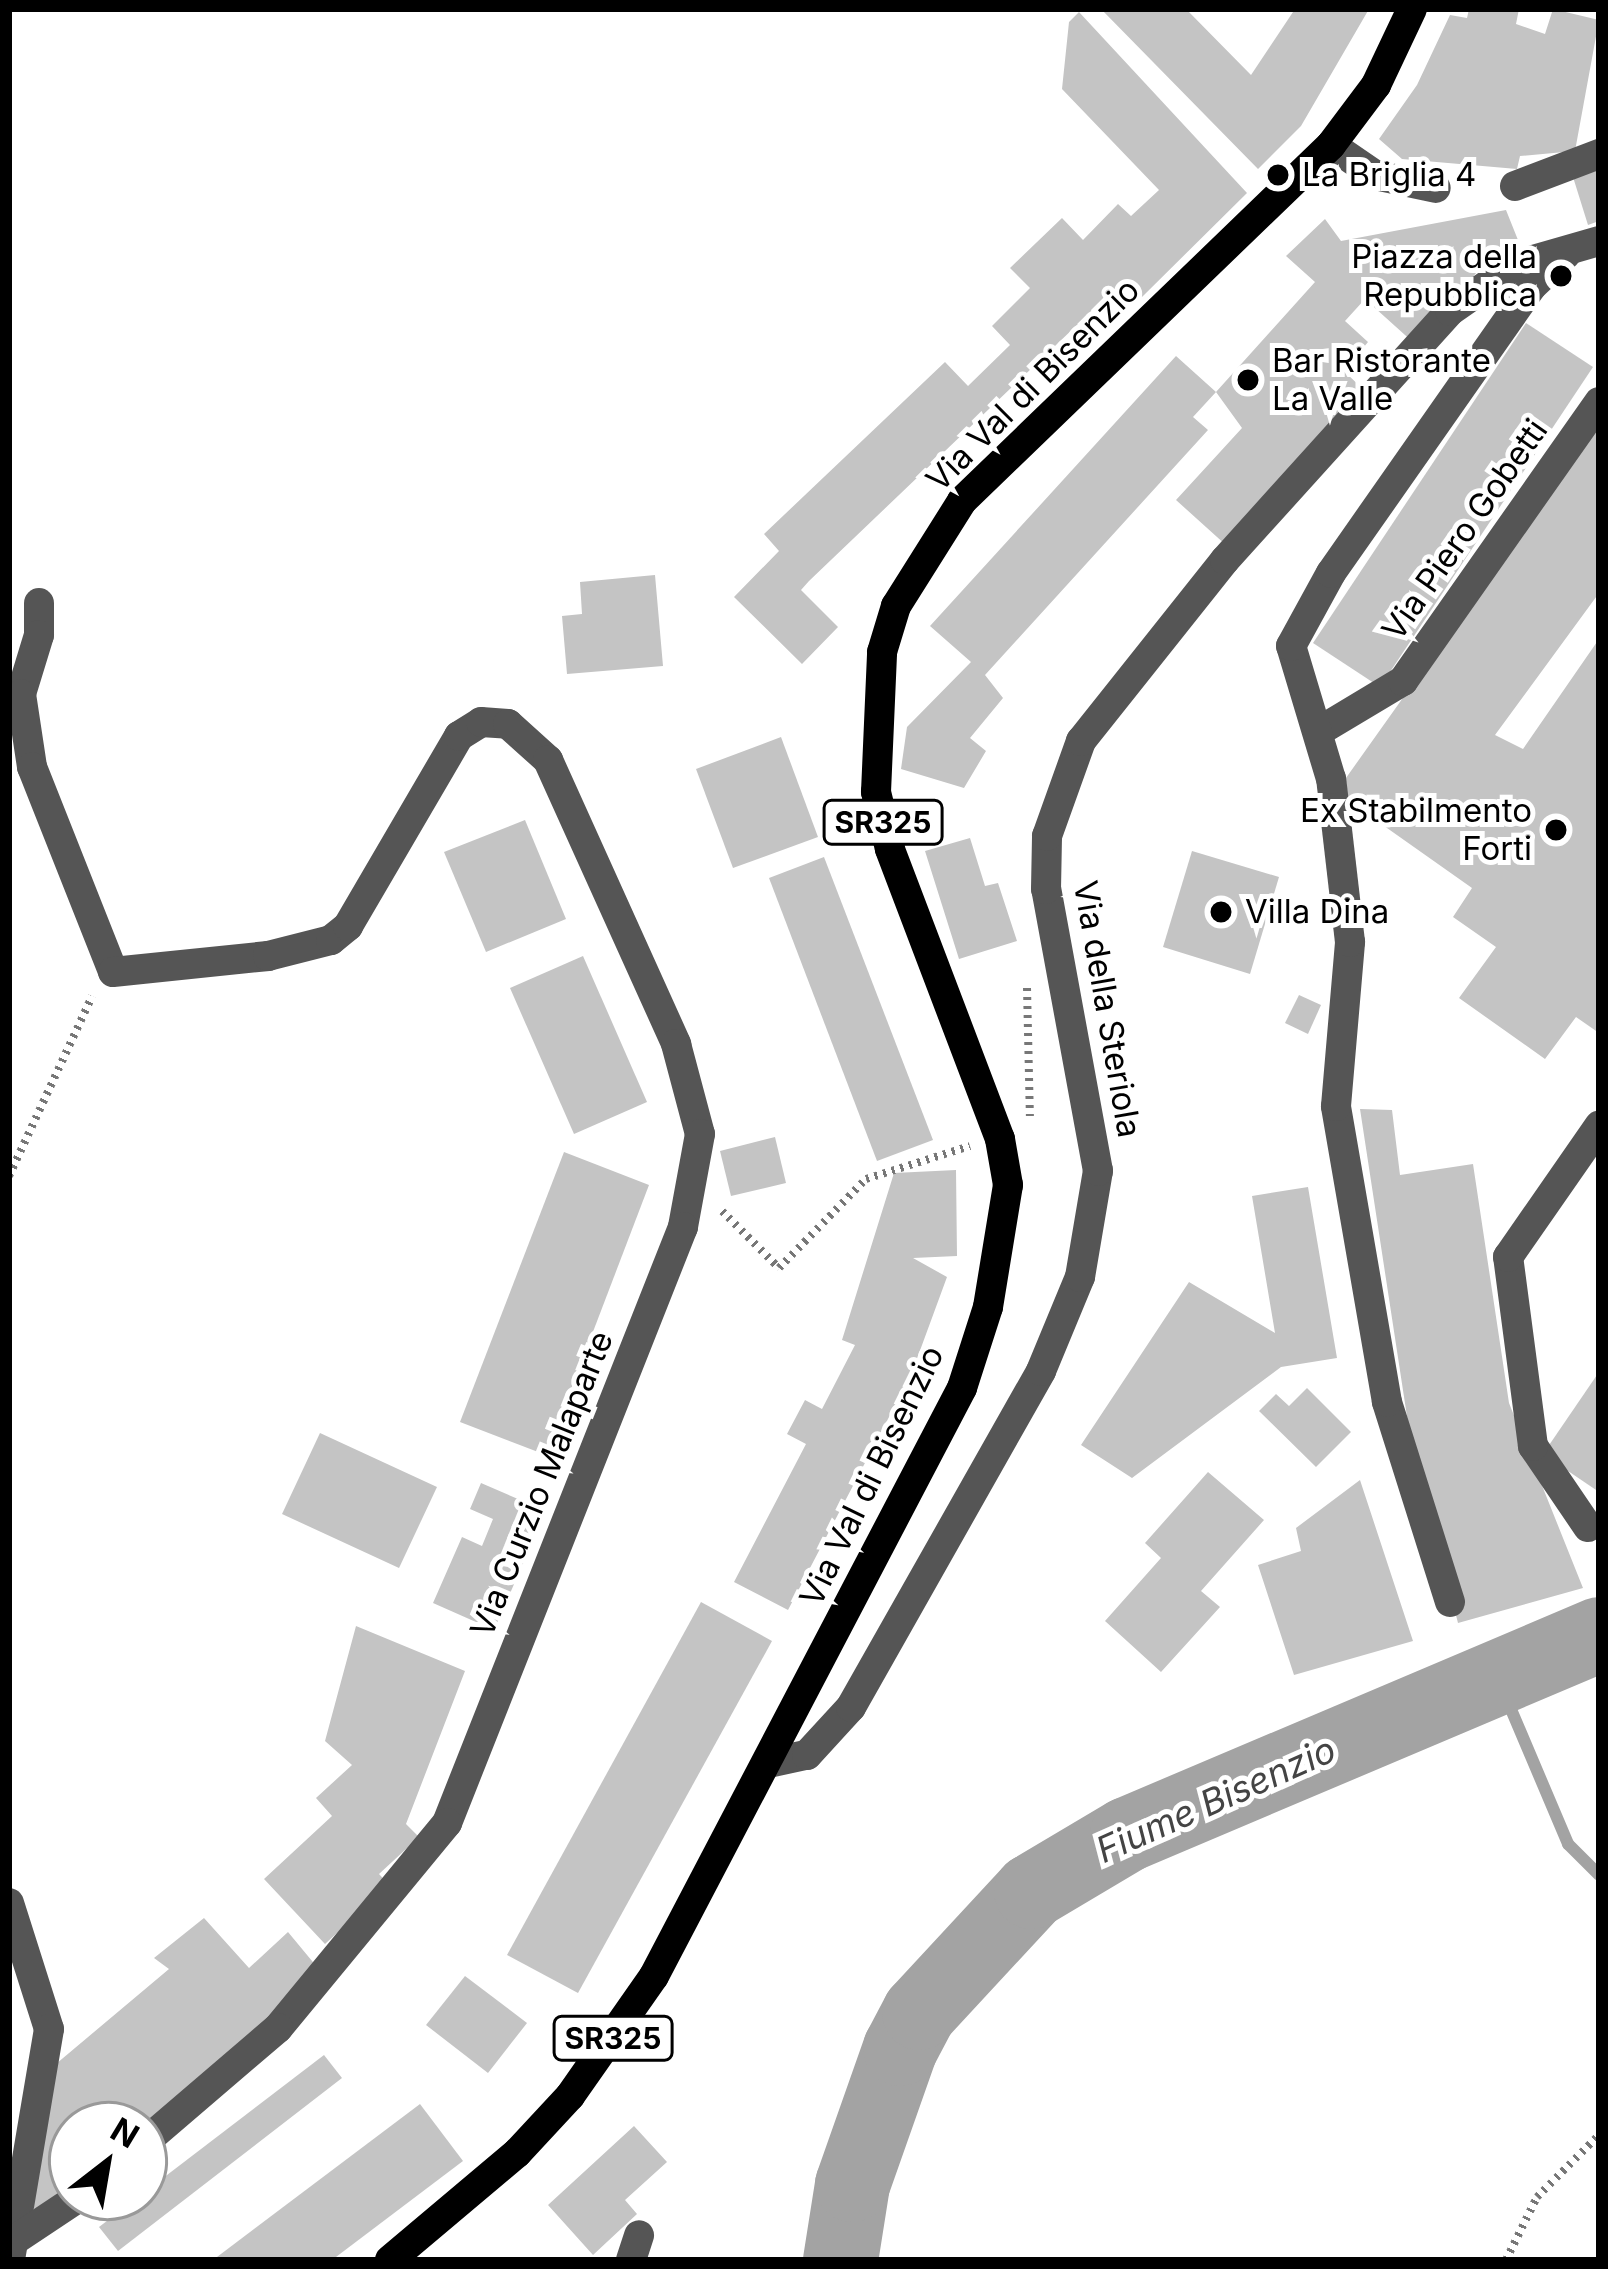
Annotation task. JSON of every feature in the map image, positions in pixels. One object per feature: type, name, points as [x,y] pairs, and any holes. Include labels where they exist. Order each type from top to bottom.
[{"type":"main road","name":"Via Val di Bisenzio","points":[[391,2260],[517,2153],[607,2048],[768,1762],[962,1388],[1004,1236],[1008,1185],[1000,1139],[890,849],[876,792],[878,694],[896,607],[962,501],[1331,145],[1376,85],[1412,9]]},
{"type":"street","points":[[1331,145],[1376,175],[1436,188]]},
{"type":"street","points":[[1515,186],[1599,154]]},
{"type":"street","points":[[1450,1602],[1387,1402],[1336,1106],[1350,942],[1321,730],[1298,682],[1292,646],[1331,573],[1524,276],[1584,245]]},
{"type":"street","name":"Via della Steriola","points":[[768,1762],[807,1755],[851,1707],[1067,1317],[1098,1171],[1055,951],[1047,836],[1060,784],[1104,703],[1450,311],[1524,276]]},
{"type":"street","name":"Via Piero Gobetti","points":[[1321,730],[1403,681],[1599,402]]},
{"type":"street","points":[[32,767],[21,694],[39,635],[39,603]]},
{"type":"street","points":[[9,717],[112,972]]},
{"type":"street","name":"Via Curzio Malaparte","points":[[112,972],[268,956],[331,940],[348,926],[459,736],[481,722],[508,724],[548,760],[694,1093],[698,1181],[447,1822],[278,2029],[168,2123]]},
{"type":"street","points":[[1588,1527],[1534,1446],[1508,1257],[1599,1126]]},
{"type":"street","points":[[9,1903],[49,2029],[11,2250]]},
{"type":"street","points":[[11,2250],[48,2221]]},
{"type":"path","points":[[1029,1124],[1025,990],[1055,951]]},
{"type":"path","points":[[9,1176],[81,1008],[112,972]]},
{"type":"path","points":[[698,1181],[758,1255],[779,1268],[866,1179],[1000,1139]]},
{"type":"path","points":[[1505,2260],[1537,2197],[1599,2135]]},
{"type":"building","points":[[1101,9],[1186,9],[1251,75],[1295,9],[1369,9],[1301,126],[1258,169]]},
{"type":"building","points":[[1469,9],[1519,9],[1516,24],[1545,34],[1553,9],[1599,20],[1575,151],[1520,156],[1517,169],[1402,159],[1379,139],[1417,85],[1450,15],[1467,18]]},
{"type":"building","points":[[1079,12],[1247,193],[1142,297],[1123,281],[809,581],[801,590],[838,627],[802,664],[734,597],[779,551],[764,534],[945,362],[968,386],[1010,345],[992,326],[1030,288],[1010,268],[1062,218],[1083,240],[1118,204],[1131,216],[1159,190],[1062,89],[1069,22]]},
{"type":"building","points":[[1599,170],[1599,221],[1588,225],[1573,177]]},
{"type":"building","points":[[1506,210],[1518,240],[1489,258],[1415,344],[1365,299],[1345,321],[1368,342],[1344,371],[1368,394],[1227,546],[1176,500],[1242,428],[1216,392],[1315,282],[1286,256],[1325,219],[1341,241]]},
{"type":"building","points":[[1526,323],[1593,367],[1380,687],[1313,643]]},
{"type":"building","points":[[1176,356],[1216,392],[1193,417],[1208,430],[985,675],[1003,698],[970,738],[986,751],[964,788],[901,769],[907,727],[971,662],[930,626]]},
{"type":"building","points":[[1599,422],[1599,593],[1495,735],[1523,749],[1599,639],[1599,1033],[1576,1017],[1545,1059],[1459,998],[1496,947],[1453,917],[1472,888],[1336,792]]},
{"type":"building","points":[[655,575],[663,666],[567,674],[562,616],[582,614],[580,582]]},
{"type":"building","points":[[781,737],[818,837],[733,868],[696,769]]},
{"type":"building","points":[[525,820],[566,919],[486,952],[444,852]]},
{"type":"building","points":[[970,838],[985,886],[998,883],[1017,941],[959,959],[925,851]]},
{"type":"building","name":"Villa Dina","points":[[1192,851],[1279,877],[1250,974],[1163,947]]},
{"type":"building","points":[[824,857],[933,1140],[877,1161],[769,878]]},
{"type":"building","points":[[583,956],[647,1102],[574,1134],[510,988]]},
{"type":"building","points":[[1299,995],[1321,1005],[1308,1034],[1285,1023]]},
{"type":"building","points":[[1360,1109],[1392,1110],[1400,1175],[1473,1164],[1509,1403],[1583,1588],[1458,1623],[1410,1436]]},
{"type":"building","points":[[775,1137],[786,1183],[731,1196],[720,1151]]},
{"type":"building","points":[[564,1152],[649,1185],[546,1455],[460,1422]]},
{"type":"building","points":[[956,1170],[957,1256],[913,1258],[947,1277],[911,1375],[788,1610],[734,1582],[806,1444],[787,1434],[805,1400],[822,1409],[855,1345],[842,1340],[894,1173]]},
{"type":"building","points":[[1308,1187],[1337,1358],[1281,1367],[1132,1478],[1081,1445],[1189,1282],[1275,1333],[1252,1196]]},
{"type":"building","points":[[1599,1372],[1599,1492],[1543,1454]]},
{"type":"building","points":[[1307,1388],[1351,1432],[1316,1467],[1259,1411],[1276,1394],[1289,1406]]},
{"type":"building","points":[[320,1433],[437,1487],[399,1568],[282,1514]]},
{"type":"building","points":[[1208,1472],[1264,1520],[1201,1591],[1220,1607],[1161,1672],[1105,1621],[1161,1558],[1145,1543]]},
{"type":"building","points":[[1360,1480],[1413,1641],[1294,1675],[1258,1565],[1301,1551],[1296,1528]]},
{"type":"building","points":[[481,1483],[546,1511],[494,1630],[433,1603],[462,1537],[482,1546],[493,1519],[470,1509]]},
{"type":"building","points":[[701,1602],[772,1641],[578,1993],[507,1955]]},
{"type":"building","points":[[356,1626],[465,1671],[406,1824],[419,1837],[379,1874],[389,1885],[325,1944],[264,1879],[332,1816],[316,1798],[352,1765],[325,1741]]},
{"type":"building","points":[[204,1918],[249,1968],[288,1932],[317,1967],[282,2014],[168,2106],[168,2101],[48,2101],[48,2209],[41,2215],[28,2203],[50,2069],[169,1969],[154,1958]]},
{"type":"building","points":[[465,1976],[527,2023],[488,2073],[426,2025]]},
{"type":"building","points":[[324,2055],[342,2078],[168,2212],[168,2174]]},
{"type":"building","points":[[420,2104],[463,2161],[332,2260],[213,2260]]},
{"type":"building","points":[[634,2126],[667,2162],[625,2200],[637,2214],[593,2255],[548,2205]]},
{"type":"building","points":[[107,2221],[157,2221],[118,2251],[99,2227]]},
{"type":"waterway","name":"Fiume Bisenzio","points":[[840,2260],[852,2184],[900,2048],[919,2012],[1031,1891],[1127,1834],[1599,1634]]},
{"type":"waterway","points":[[1496,1674],[1568,1844],[1599,1875]]},
{"type":"place","name":"La Briglia 4","points":[[1278,175]]},
{"type":"place","name":"Piazza della Repubblica","points":[[1561,276]]},
{"type":"place","name":"Bar Ristorante La Valle","points":[[1248,380]]},
{"type":"place","name":"Ex Stabilmento Forti","points":[[1556,830]]},
{"type":"place","name":"Villa Dina","points":[[1221,912]]}]
